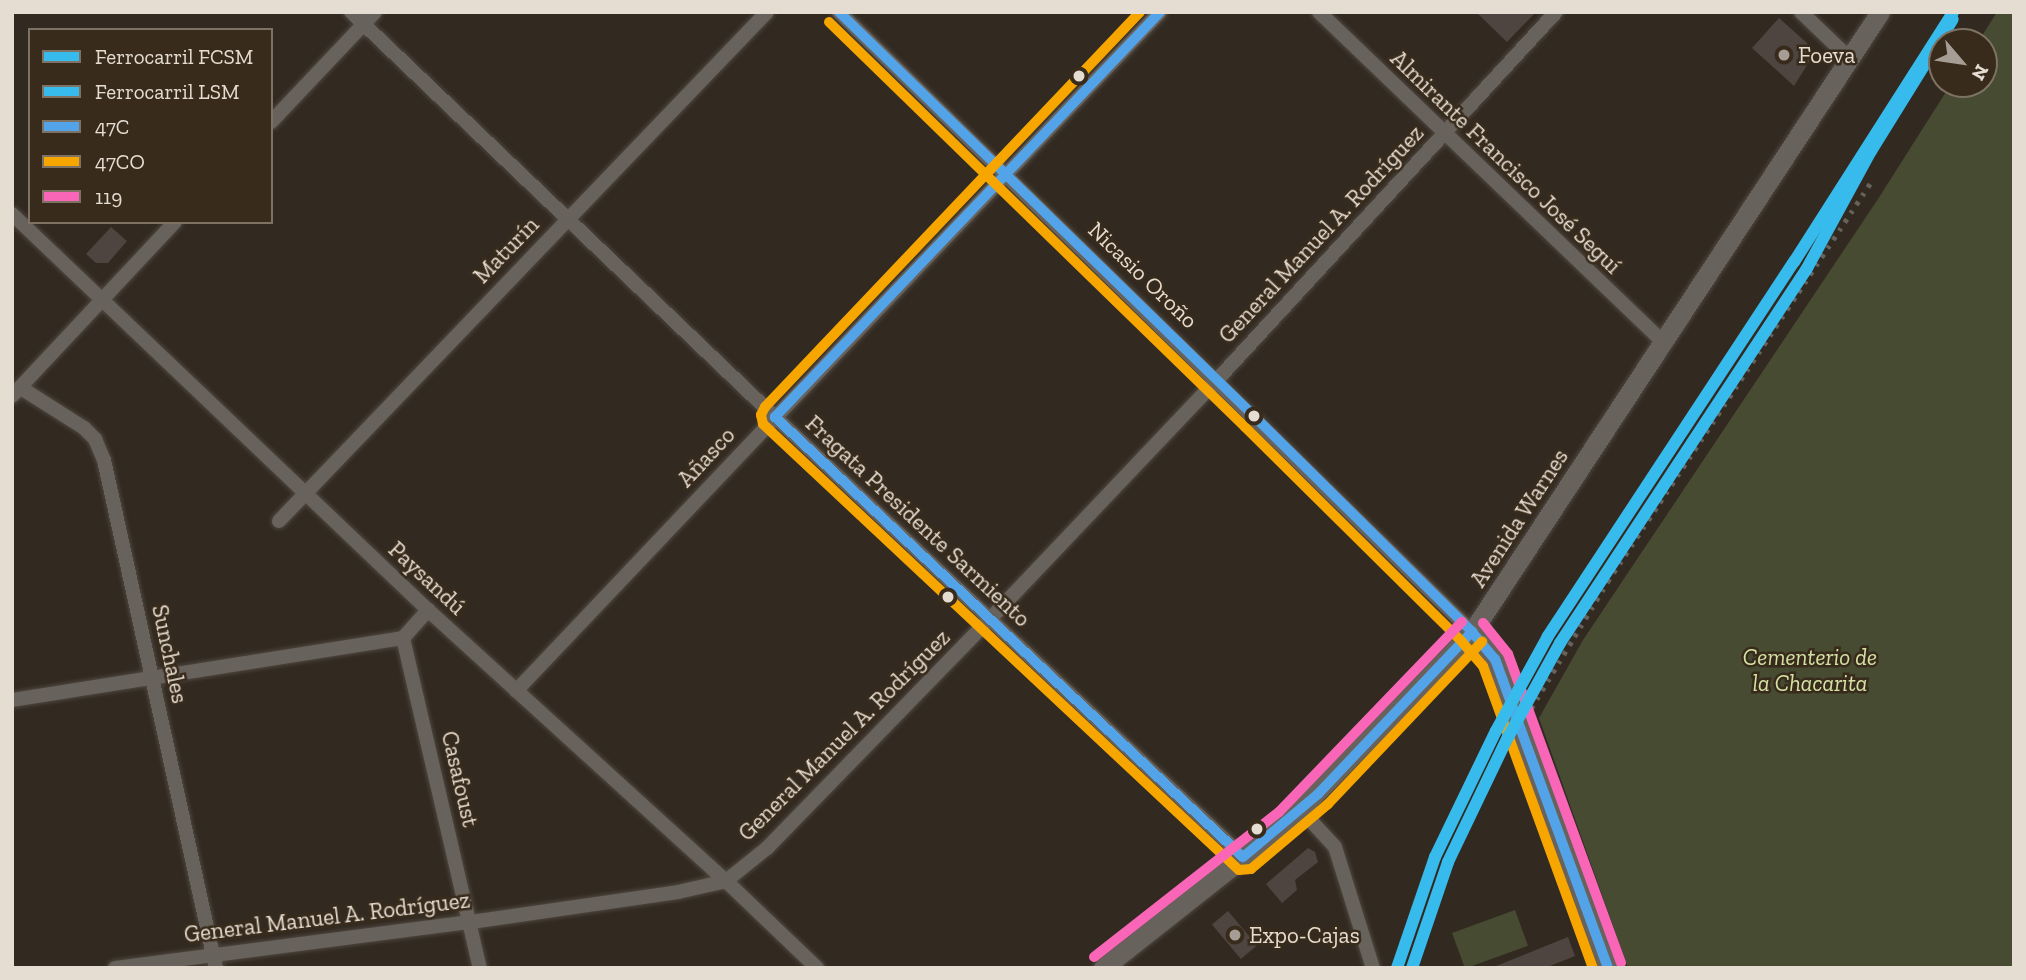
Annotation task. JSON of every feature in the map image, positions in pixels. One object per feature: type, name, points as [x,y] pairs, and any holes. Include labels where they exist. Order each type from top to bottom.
[{"type":"main road","name":"Avenida Warnes","points":[[1103,968],[1301,810],[1472,632],[1880,12]]},
{"type":"main road","points":[[1472,632],[1494,659],[1608,968]]},
{"type":"street","name":"Fragata Presidente Sarmiento","points":[[351,12],[989,620],[1243,857]]},
{"type":"street","points":[[273,120],[375,12]]},
{"type":"street","name":"Maturín","points":[[279,521],[767,12]]},
{"type":"street","name":"Nicasio Oroño","points":[[839,12],[1472,632]]},
{"type":"street","name":"Añasco","points":[[516,691],[1160,12]]},
{"type":"street","name":"Almirante Francisco José Seguí","points":[[1319,12],[1444,135],[1664,343]]},
{"type":"street","name":"General Manuel A. Rodríguez","points":[[115,968],[215,961],[678,892],[726,881],[767,848],[989,620],[1217,380],[1556,12]]},
{"type":"street","points":[[1801,12],[1850,59]]},
{"type":"street","name":"Paysandú","points":[[12,214],[428,610],[726,881],[817,968]]},
{"type":"street","points":[[17,392],[173,224]]},
{"type":"street","name":"Sunchales","points":[[17,392],[69,416],[95,439],[104,460],[215,961]]},
{"type":"street","points":[[12,700],[153,680],[404,638],[428,610]]},
{"type":"street","name":"Casafoust","points":[[404,638],[480,968]]},
{"type":"street","points":[[1301,810],[1335,847],[1373,968]]},
{"type":"green space","name":"Cementerio de la Chacarita","points":[[1997,12],[2014,12],[2014,968],[1628,968],[1539,718],[1583,640],[1878,199],[1942,98],[1998,98],[1998,28],[1987,28]]},
{"type":"green space","points":[[1515,910],[1528,946],[1465,968],[1452,933]]},
{"type":"building","points":[[1476,12],[1536,12],[1507,42]]},
{"type":"building","name":"Foeva","points":[[1779,18],[1807,43],[1809,62],[1794,86],[1752,48]]},
{"type":"building","points":[[111,227],[127,241],[108,263],[96,263],[86,254]]},
{"type":"building","points":[[1308,848],[1315,852],[1318,862],[1295,880],[1297,890],[1282,903],[1266,884]]},
{"type":"building","name":"Expo-Cajas","points":[[1228,911],[1257,945],[1241,959],[1212,924]]},
{"type":"building","points":[[1568,937],[1575,956],[1545,968],[1491,968]]},
{"type":"railway","points":[[1526,717],[1608,581],[1874,178]]},
{"type":"rail line","name":"FCSM","points":[[1397,968],[1435,857],[1496,731],[1548,636],[1794,262],[1953,12]]},
{"type":"rail line","name":"LSM","points":[[1412,968],[1448,862],[1508,737],[1560,643],[1806,270],[1871,151],[1953,19]]},
{"type":"transit line","name":"47C","points":[[839,12],[1255,417],[1472,632],[1495,659],[1608,968]]},
{"type":"transit line","name":"47CO","points":[[1140,12],[765,407],[761,415],[763,424],[1239,870],[1251,869],[1328,804],[1482,642]]},
{"type":"transit line","name":"47C","points":[[1160,12],[775,417],[1243,857],[1318,794],[1472,632]]},
{"type":"transit line","name":"47CO","points":[[829,22],[1245,427],[1483,666],[1593,968]]},
{"type":"transit line","name":"119","points":[[1094,957],[1279,812],[1462,622]]},
{"type":"transit line","name":"119","points":[[1483,623],[1508,654],[1621,963]]},
{"type":"place","name":"Foeva","points":[[1784,55]]},
{"type":"place","name":"Expo-Cajas","points":[[1235,935]]}]
